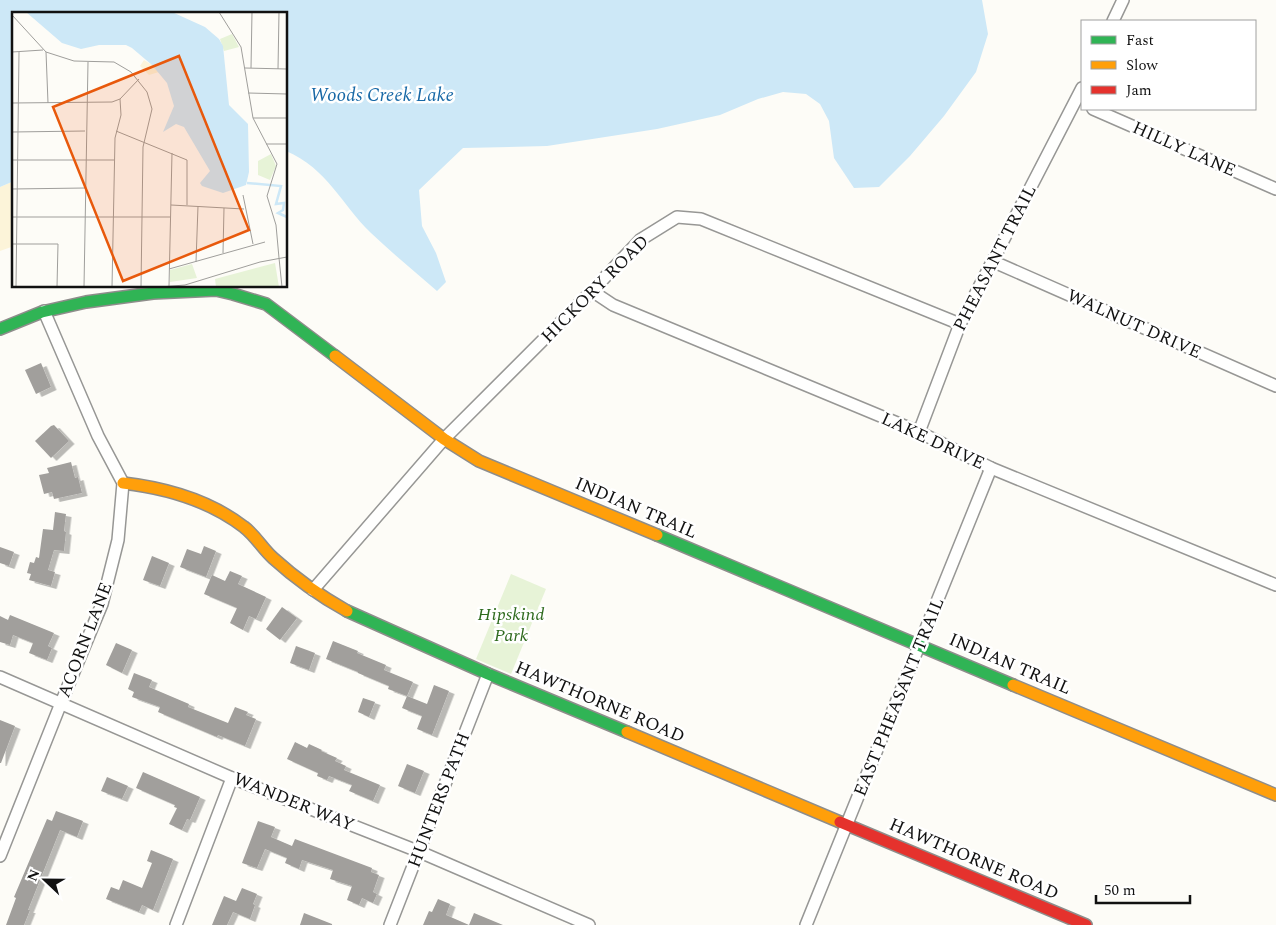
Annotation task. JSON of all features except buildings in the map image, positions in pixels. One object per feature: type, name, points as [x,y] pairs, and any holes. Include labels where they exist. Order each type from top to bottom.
[{"type":"street","points":[[1113,20],[1123,0]]},
{"type":"street","name":"PHEASANT TRAIL","points":[[919,432],[960,324],[992,261],[1079,103]]},
{"type":"street","name":"HILLY LANE","points":[[1095,110],[1276,188]]},
{"type":"street","name":"HICKORY ROAD","points":[[313,590],[444,439],[592,291],[640,240],[677,217],[701,219],[960,324]]},
{"type":"street","name":"WALNUT DRIVE","points":[[992,261],[1276,386]]},
{"type":"street","name":"INDIAN TRAIL","points":[[0,329],[44,311],[105,298],[142,294],[220,291],[244,296],[266,304],[444,439],[479,461],[1276,795]]},
{"type":"street","name":"LAKE DRIVE","points":[[592,291],[613,305],[919,432],[991,468],[1276,585]]},
{"type":"street","points":[[44,311],[98,436],[123,483]]},
{"type":"street","name":"EAST PHEASANT TRAIL","points":[[806,925],[991,468]]},
{"type":"street","name":"HAWTHORNE ROAD","points":[[123,483],[145,485],[185,497],[222,513],[245,528],[270,555],[313,590],[352,614],[488,674],[1086,925]]},
{"type":"street","name":"ACORN LANE","points":[[0,856],[102,604],[118,540],[123,483]]},
{"type":"street","name":"HUNTERS PATH","points":[[390,925],[488,674]]},
{"type":"street","name":"WANDER WAY","points":[[0,677],[232,778],[420,852],[589,925]]},
{"type":"street","points":[[176,925],[232,778]]},
{"type":"green space","name":"Hipskind Park","points":[[511,574],[546,589],[511,674],[476,659]]},
{"type":"sand","points":[[12,182],[12,247],[0,251],[0,187]]},
{"type":"water","name":"Woods Creek Lake","points":[[0,0],[982,0],[988,34],[976,72],[944,116],[910,156],[879,187],[854,188],[834,158],[829,121],[820,104],[806,94],[783,92],[758,99],[720,115],[657,129],[547,146],[463,148],[419,190],[422,226],[436,253],[446,282],[437,291],[360,222],[333,188],[313,167],[288,152],[288,12],[12,12],[12,182],[0,187]]},
{"type":"traffic: fast","points":[[0,329],[42,312],[86,302],[153,293],[216,290],[266,304],[335,356]]},
{"type":"traffic: fast","points":[[657,535],[1013,685]]},
{"type":"traffic: fast","points":[[347,611],[488,674],[627,732]]},
{"type":"traffic: slow","points":[[335,356],[444,439],[479,461],[657,535]]},
{"type":"traffic: slow","points":[[123,483],[171,492],[216,509],[248,530],[273,558],[299,580],[347,611]]},
{"type":"traffic: slow","points":[[1013,685],[1276,795]]},
{"type":"traffic: slow","points":[[627,732],[840,822]]},
{"type":"traffic: jam","points":[[840,822],[1086,925]]}]
